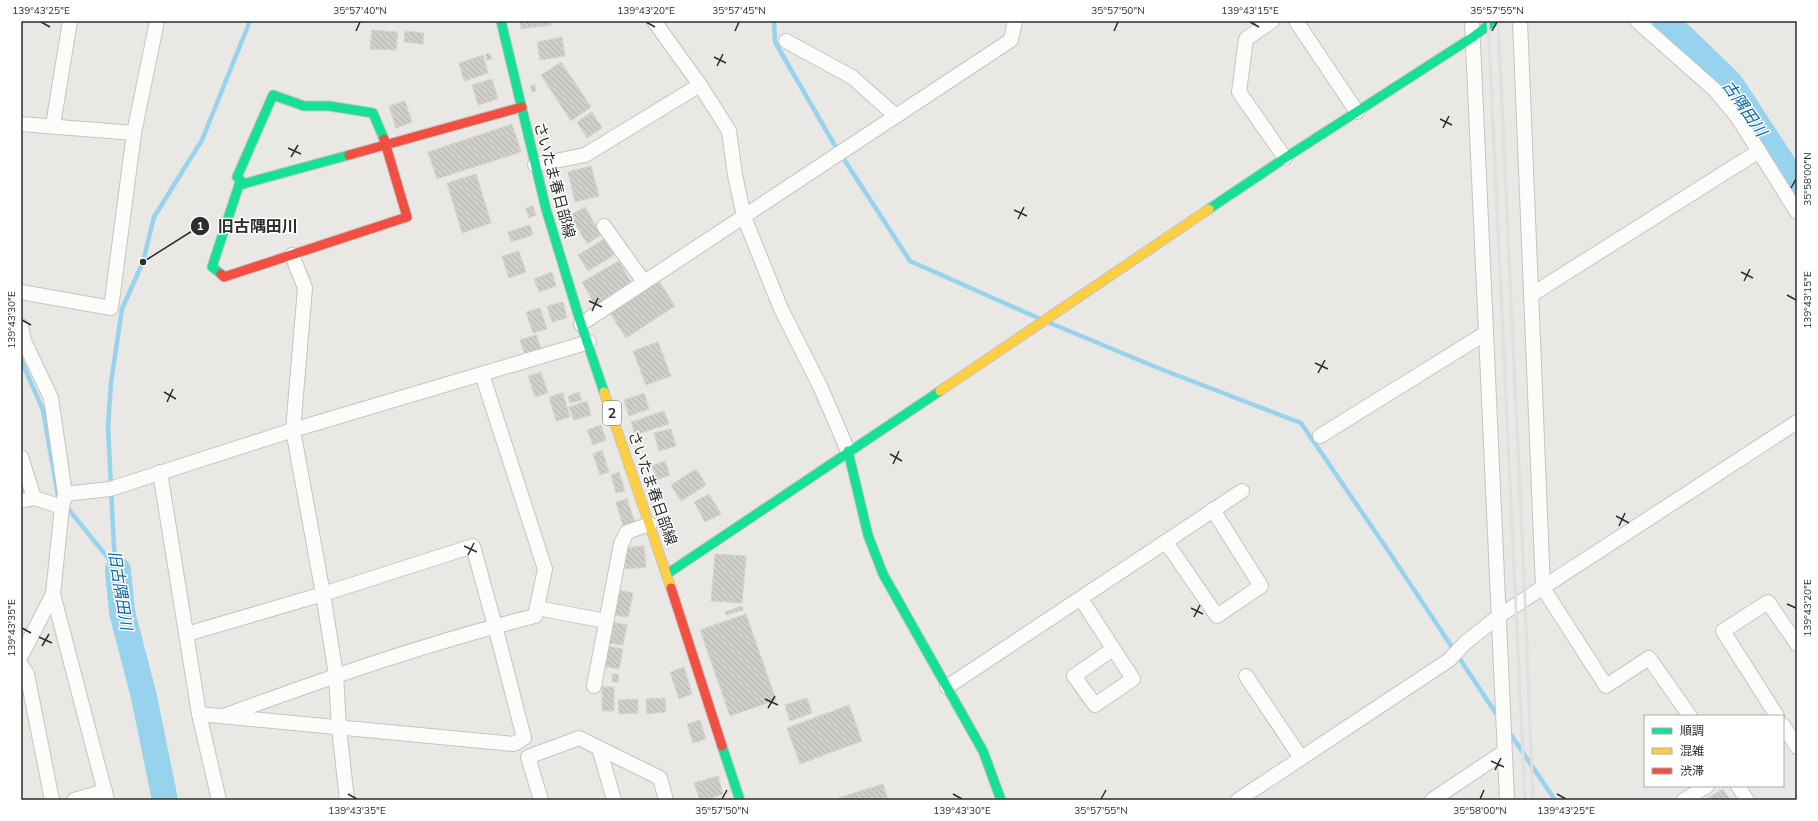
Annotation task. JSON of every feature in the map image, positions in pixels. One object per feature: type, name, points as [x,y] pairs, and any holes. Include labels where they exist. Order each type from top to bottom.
[{"type":"street","points":[[52,125],[70,21]]},
{"type":"street","points":[[21,292],[111,308],[134,133],[156,21]]},
{"type":"street","name":"さいたま春日部線","points":[[500,21],[546,209],[581,324],[667,574],[740,800]]},
{"type":"street","points":[[654,21],[700,85],[729,131],[735,175],[744,217],[781,310],[820,386],[848,451],[868,536],[883,574],[983,751],[1001,800]]},
{"type":"street","points":[[581,324],[1011,40],[1015,21]]},
{"type":"street","points":[[1272,21],[1246,39],[1239,92],[1285,158]]},
{"type":"street","points":[[1296,21],[1357,112]]},
{"type":"street","points":[[1472,21],[1507,800]]},
{"type":"street","points":[[667,574],[1285,158],[1473,38],[1494,21]]},
{"type":"street","points":[[1520,21],[1543,588],[1606,686],[1649,658],[1689,715]]},
{"type":"street","points":[[1637,21],[1716,91],[1738,118],[1797,212]]},
{"type":"street","points":[[786,41],[852,77],[896,116]]},
{"type":"street","points":[[535,165],[585,155],[700,85]]},
{"type":"street","points":[[244,184],[237,177],[273,95],[304,106],[329,106],[373,113],[386,145],[407,217],[224,277],[212,267],[239,185],[244,184],[386,145],[522,108]]},
{"type":"street","points":[[21,124],[52,125],[134,133]]},
{"type":"street","points":[[1531,295],[1759,151]]},
{"type":"street","points":[[604,226],[644,282]]},
{"type":"street","points":[[292,255],[305,288],[293,430],[336,675],[339,728],[347,800]]},
{"type":"street","points":[[21,326],[24,342],[51,398],[63,501],[53,594],[106,795],[74,800]]},
{"type":"street","points":[[1320,436],[1486,334]]},
{"type":"street","points":[[21,457],[27,500],[63,501],[110,489],[293,430],[588,342]]},
{"type":"street","points":[[223,716],[336,675],[495,626],[535,616],[545,569],[482,374]]},
{"type":"street","points":[[1238,800],[1449,660],[1465,643],[1499,616],[1797,422]]},
{"type":"street","points":[[160,472],[199,714],[219,800]]},
{"type":"street","points":[[947,687],[1242,492]]},
{"type":"street","points":[[1166,542],[1217,616],[1261,586],[1213,510]]},
{"type":"street","points":[[594,686],[620,544],[627,532],[650,524]]},
{"type":"street","points":[[187,634],[323,594],[473,546],[524,738],[514,744],[199,714]]},
{"type":"street","points":[[21,656],[53,594]]},
{"type":"street","points":[[1081,598],[1113,649]]},
{"type":"street","points":[[1776,715],[1723,631],[1768,602],[1797,644]]},
{"type":"street","points":[[536,608],[606,621]]},
{"type":"street","points":[[21,666],[27,674],[52,800]]},
{"type":"street","points":[[1246,676],[1301,758]]},
{"type":"street","points":[[1788,731],[1797,747]]},
{"type":"street","points":[[541,800],[528,756],[579,738],[660,778],[666,800]]},
{"type":"street","points":[[599,748],[614,800]]},
{"type":"street","points":[[1432,800],[1504,752]]},
{"type":"street","points":[[1684,800],[1705,787]]},
{"type":"street","points":[[1739,787],[1747,800]]},
{"type":"building","points":[[520,21],[550,21],[551,25],[521,29]]},
{"type":"building","points":[[372,30],[398,32],[396,50],[370,49]]},
{"type":"building","points":[[405,31],[424,33],[423,44],[404,42]]},
{"type":"building","points":[[562,37],[565,56],[540,60],[537,42]]},
{"type":"building","points":[[490,53],[492,59],[487,60],[486,54]]},
{"type":"building","points":[[483,55],[488,73],[464,81],[459,63]]},
{"type":"building","points":[[561,62],[591,107],[571,121],[541,75]]},
{"type":"building","points":[[492,79],[498,99],[478,105],[472,85]]},
{"type":"building","points":[[535,84],[536,91],[532,92],[530,86]]},
{"type":"building","points":[[405,101],[412,122],[396,128],[389,106]]},
{"type":"building","points":[[592,112],[602,128],[587,138],[577,122]]},
{"type":"building","points":[[512,124],[521,152],[437,179],[428,152]]},
{"type":"building","points":[[591,166],[599,196],[575,202],[568,172]]},
{"type":"building","points":[[476,174],[491,223],[462,233],[447,183]]},
{"type":"building","points":[[533,206],[536,215],[529,218],[526,208]]},
{"type":"building","points":[[585,207],[601,235],[587,244],[570,215]]},
{"type":"building","points":[[530,225],[533,235],[511,242],[508,232]]},
{"type":"building","points":[[604,239],[614,255],[588,271],[578,255]]},
{"type":"building","points":[[519,251],[526,272],[509,278],[502,256]]},
{"type":"building","points":[[619,261],[633,286],[596,307],[582,282]]},
{"type":"building","points":[[552,272],[556,286],[539,292],[534,279]]},
{"type":"building","points":[[659,281],[675,306],[626,338],[610,313]]},
{"type":"building","points":[[563,302],[567,318],[552,322],[547,306]]},
{"type":"building","points":[[540,308],[547,329],[533,333],[526,312]]},
{"type":"building","points":[[536,335],[541,348],[525,354],[520,340]]},
{"type":"building","points":[[658,342],[671,376],[646,385],[633,351]]},
{"type":"building","points":[[541,372],[548,393],[535,397],[528,376]]},
{"type":"building","points":[[579,392],[582,400],[570,403],[568,396]]},
{"type":"building","points":[[563,393],[570,417],[556,421],[549,397]]},
{"type":"building","points":[[644,393],[649,409],[629,416],[624,400]]},
{"type":"building","points":[[587,401],[591,415],[574,420],[569,407]]},
{"type":"building","points":[[664,411],[669,424],[635,435],[631,422]]},
{"type":"building","points":[[601,425],[606,440],[593,445],[587,430]]},
{"type":"building","points":[[671,429],[676,446],[659,451],[654,433]]},
{"type":"building","points":[[602,450],[609,472],[600,475],[593,454]]},
{"type":"building","points":[[665,461],[670,475],[657,480],[652,466]]},
{"type":"building","points":[[696,469],[706,485],[681,501],[671,485]]},
{"type":"building","points":[[619,472],[625,491],[616,493],[611,475]]},
{"type":"building","points":[[709,494],[721,514],[705,522],[694,502]]},
{"type":"building","points":[[627,499],[635,523],[623,526],[616,502]]},
{"type":"building","points":[[644,546],[646,567],[626,569],[624,548]]},
{"type":"building","points":[[715,554],[746,556],[742,603],[711,601]]},
{"type":"building","points":[[618,590],[633,593],[628,617],[613,615]]},
{"type":"building","points":[[742,606],[743,610],[726,615],[725,612]]},
{"type":"building","points":[[746,614],[776,700],[730,716],[700,630]]},
{"type":"building","points":[[612,622],[627,625],[623,645],[608,643]]},
{"type":"building","points":[[607,646],[623,649],[619,669],[603,666]]},
{"type":"building","points":[[684,667],[692,694],[679,699],[670,672]]},
{"type":"building","points":[[612,674],[619,674],[618,682],[612,682]]},
{"type":"building","points":[[602,687],[614,687],[614,711],[602,711]]},
{"type":"building","points":[[665,698],[666,712],[647,714],[646,699]]},
{"type":"building","points":[[807,698],[812,713],[790,721],[785,705]]},
{"type":"building","points":[[638,699],[638,713],[619,714],[618,700]]},
{"type":"building","points":[[849,705],[862,741],[800,764],[787,728]]},
{"type":"building","points":[[700,720],[706,739],[693,743],[687,724]]},
{"type":"building","points":[[718,776],[723,794],[705,800],[700,800],[694,783]]},
{"type":"building","points":[[883,784],[888,800],[832,800]]},
{"type":"building","points":[[1723,789],[1730,800],[1709,800],[1708,798]]},
{"type":"waterway","name":"旧古隅田川","points":[[118,570],[114,548],[108,426],[111,383],[122,309],[143,262],[154,217],[202,140],[250,21]]},
{"type":"waterway","points":[[774,21],[775,42],[834,144],[910,261],[1038,318]]},
{"type":"waterway","name":"古隅田川","points":[[1666,21],[1730,83],[1797,185]]},
{"type":"waterway","points":[[1050,323],[1158,368],[1301,423],[1499,718]]},
{"type":"waterway","points":[[21,360],[43,410],[58,496],[60,499]]},
{"type":"waterway","points":[[65,505],[117,569]]},
{"type":"waterway","name":"旧古隅田川","points":[[118,570],[122,612],[144,697],[165,800]]},
{"type":"waterway","points":[[1509,732],[1555,800]]},
{"type":"railway","points":[[1488,21],[1525,800]]},
{"type":"railway","points":[[1498,21],[1533,800]]},
{"type":"traffic: fast","points":[[501,21],[546,209],[581,324],[604,392]]},
{"type":"traffic: fast","points":[[1209,209],[1285,158],[1473,37],[1494,21]]},
{"type":"traffic: fast","points":[[244,184],[237,177],[273,95],[304,106],[329,106],[373,113],[384,139]]},
{"type":"traffic: fast","points":[[221,274],[212,267],[239,185],[349,155]]},
{"type":"traffic: fast","points":[[667,574],[940,391]]},
{"type":"traffic: fast","points":[[848,451],[868,535],[883,574],[983,751],[1001,800]]},
{"type":"traffic: fast","points":[[722,746],[740,800]]},
{"type":"traffic: slow","points":[[940,391],[1209,209]]},
{"type":"traffic: slow","points":[[604,392],[671,588]]},
{"type":"traffic: jam","points":[[349,155],[522,107]]},
{"type":"traffic: jam","points":[[221,274],[224,277],[407,217],[384,139]]},
{"type":"traffic: jam","points":[[671,588],[722,746]]},
{"type":"place","name":"旧古隅田川","points":[[143,262]]}]
